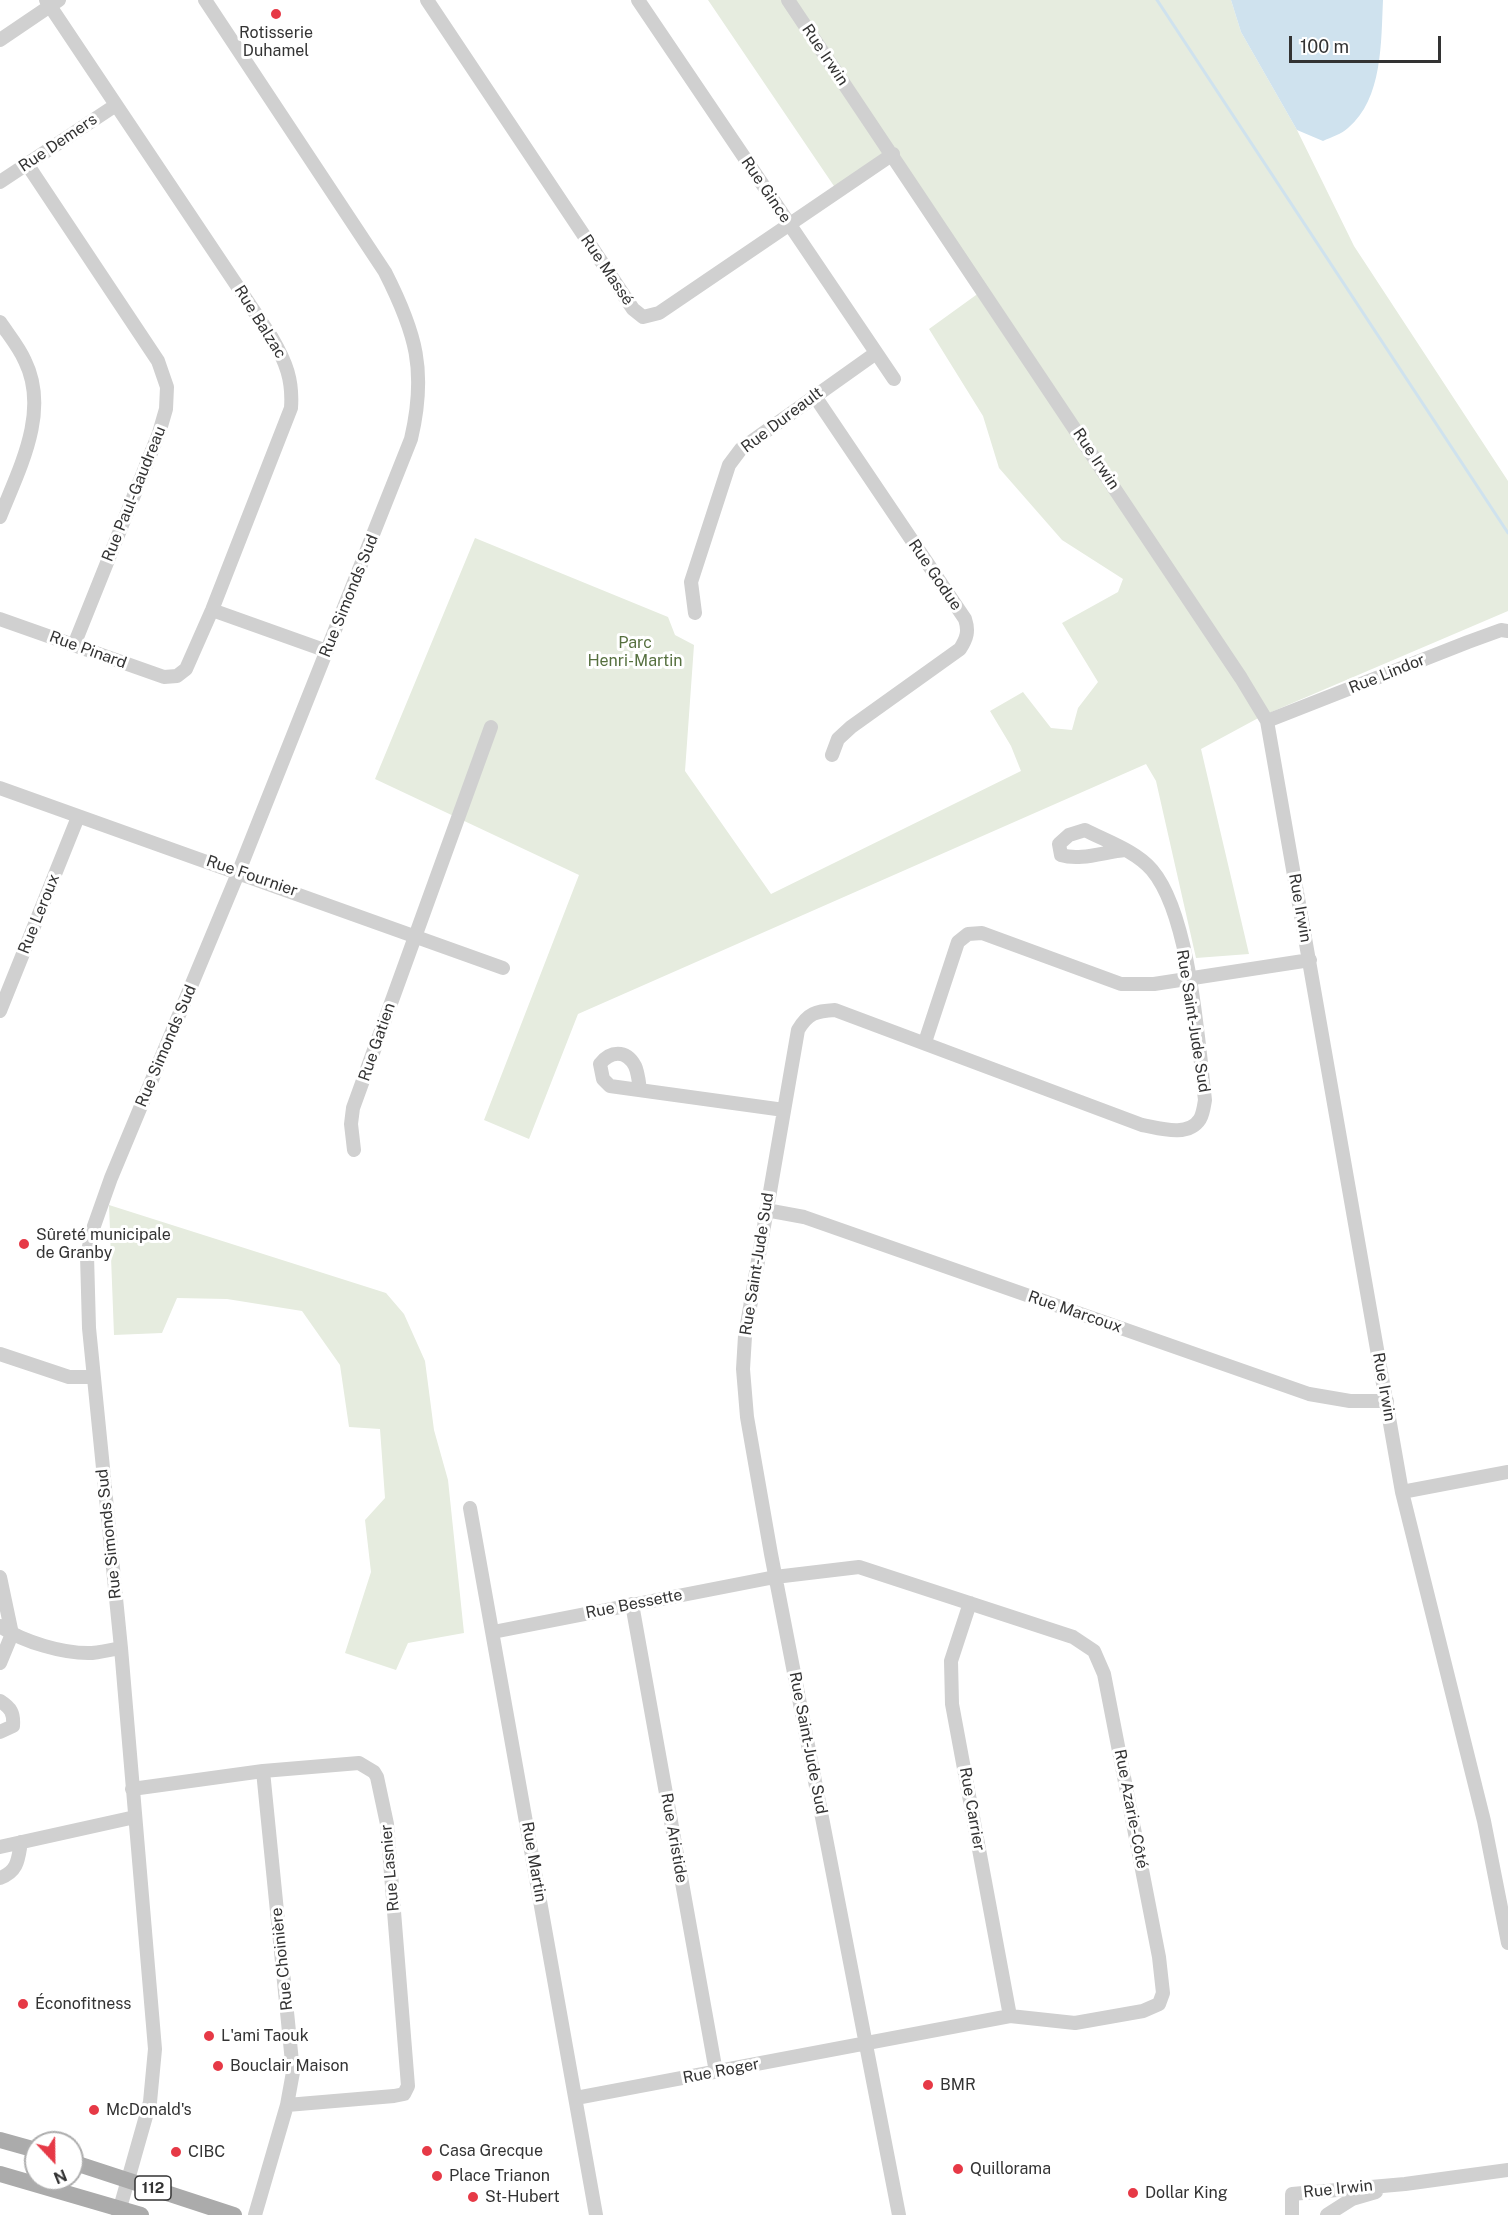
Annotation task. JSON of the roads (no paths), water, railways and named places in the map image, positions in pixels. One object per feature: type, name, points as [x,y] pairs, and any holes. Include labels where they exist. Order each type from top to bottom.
[{"type":"main road","points":[[0,2140],[24,2147]]},
{"type":"main road","name":"112","points":[[84,2166],[234,2215]]},
{"type":"main road","name":"112","points":[[0,2174],[119,2212],[141,2215]]},
{"type":"street","name":"Rue Simonds Sud","points":[[119,2212],[150,2102],[155,2049],[121,1648],[94,1377],[87,1255],[94,1226],[411,439],[419,390],[414,336],[406,312],[385,272],[205,0]]},
{"type":"street","name":"Rue Massé","points":[[427,0],[637,314],[651,317],[659,313],[893,154]]},
{"type":"street","name":"Rue Gince","points":[[639,0],[894,380]]},
{"type":"street","name":"Rue Irwin","points":[[788,0],[893,154],[1241,678],[1267,721],[1402,1492],[1484,1821],[1508,1943]]},
{"type":"street","points":[[0,40],[52,2]]},
{"type":"street","name":"Rue Balzac","points":[[52,2],[116,105],[272,338],[289,371],[292,389],[291,408],[212,610],[186,669],[177,676]]},
{"type":"street","name":"Rue Demers","points":[[0,182],[116,105]]},
{"type":"street","name":"Rue Paul-Gaudreau","points":[[27,164],[148,344],[167,387],[166,409],[159,433],[74,645]]},
{"type":"street","points":[[0,322],[26,362],[35,392],[31,437],[0,517]]},
{"type":"street","name":"Rue Dureault","points":[[695,613],[691,598],[691,582],[729,465],[741,449],[876,353]]},
{"type":"street","name":"Rue Godue","points":[[814,395],[965,619],[967,628],[967,639],[960,649],[850,727],[838,739],[832,755]]},
{"type":"street","points":[[212,610],[327,651]]},
{"type":"street","name":"Rue Pinard","points":[[0,619],[164,677],[177,676]]},
{"type":"street","name":"Rue Lindor","points":[[1267,721],[1468,642],[1501,630],[1508,631]]},
{"type":"street","name":"Rue Gatien","points":[[354,1150],[351,1124],[353,1108],[491,727]]},
{"type":"street","name":"Rue Fournier","points":[[0,788],[238,871],[503,968]]},
{"type":"street","name":"Rue Leroux","points":[[0,1011],[78,817]]},
{"type":"street","name":"Rue Saint-Jude Sud","points":[[899,2215],[747,1417],[743,1369],[745,1336],[798,1030],[806,1016],[818,1011],[836,1010],[1142,1125],[1187,1130],[1200,1119],[1205,1100],[1190,977],[1172,905],[1151,869],[1125,850]]},
{"type":"street","points":[[925,1042],[958,942],[968,934],[982,933],[1121,984],[1154,984],[1310,960]]},
{"type":"street","points":[[640,1090],[784,1110]]},
{"type":"street","name":"Rue Marcoux","points":[[766,1210],[804,1217],[1309,1394],[1350,1401],[1387,1401]]},
{"type":"street","points":[[0,1354],[69,1377],[94,1377]]},
{"type":"street","points":[[1402,1492],[1508,1472]]},
{"type":"street","name":"Rue Martin","points":[[470,1508],[494,1632],[596,2215]]},
{"type":"street","name":"Rue Azarie-Côté","points":[[776,1577],[859,1567],[1073,1637],[1094,1652],[1104,1674],[1160,1957],[1163,1993],[1159,2004],[1143,2011],[1075,2023],[1010,2016],[866,2044]]},
{"type":"street","points":[[0,1577],[6,1630],[0,1663]]},
{"type":"street","name":"Rue Bessette","points":[[494,1632],[776,1577]]},
{"type":"street","name":"Rue Carrier","points":[[970,1603],[951,1661],[952,1704],[1010,2016]]},
{"type":"street","name":"Rue Aristide","points":[[632,1604],[716,2072]]},
{"type":"street","points":[[6,1630],[61,1649],[91,1653],[121,1648]]},
{"type":"street","points":[[0,1701],[8,1706],[14,1715],[13,1726],[0,1732]]},
{"type":"street","name":"Rue Lasnier","points":[[132,1788],[264,1771],[359,1763],[374,1772],[377,1777],[387,1824],[408,2086],[404,2094],[394,2096],[287,2105]]},
{"type":"street","name":"Rue Choinière","points":[[255,2215],[287,2105],[293,2072],[264,1771]]},
{"type":"street","points":[[0,1847],[135,1817]]},
{"type":"street","points":[[0,1878],[11,1874],[18,1865],[21,1842]]},
{"type":"street","name":"Rue Roger","points":[[576,2098],[866,2044]]},
{"type":"street","name":"Rue Irwin","points":[[1292,2215],[1292,2194],[1405,2184],[1508,2170]]},
{"type":"street","name":"Rue Irwin","points":[[1327,2215],[1352,2199],[1405,2184]]},
{"type":"water","points":[[1231,0],[1383,0],[1380,51],[1374,86],[1368,102],[1348,128],[1323,141],[1297,130],[1241,32]]},
{"type":"waterway","points":[[1157,0],[1508,533]]},
{"type":"place","name":"Rotisserie Duhamel","points":[[276,14]]},
{"type":"place","name":"Sûreté municipale de Granby","points":[[24,1244]]},
{"type":"place","name":"Éconofitness","points":[[23,2004]]},
{"type":"place","name":"L'ami Taouk","points":[[209,2036]]},
{"type":"place","name":"Bouclair Maison","points":[[218,2066]]},
{"type":"place","name":"BMR","points":[[928,2085]]},
{"type":"place","name":"McDonald's","points":[[94,2110]]},
{"type":"place","name":"Casa Grecque","points":[[427,2151]]},
{"type":"place","name":"CIBC","points":[[176,2152]]},
{"type":"place","name":"Quillorama","points":[[958,2169]]},
{"type":"place","name":"Place Trianon","points":[[437,2176]]},
{"type":"place","name":"Dollar King","points":[[1133,2193]]},
{"type":"place","name":"St-Hubert","points":[[473,2197]]},
{"type":"park label","name":"Parc Henri-Martin","points":[[635,652]]}]
